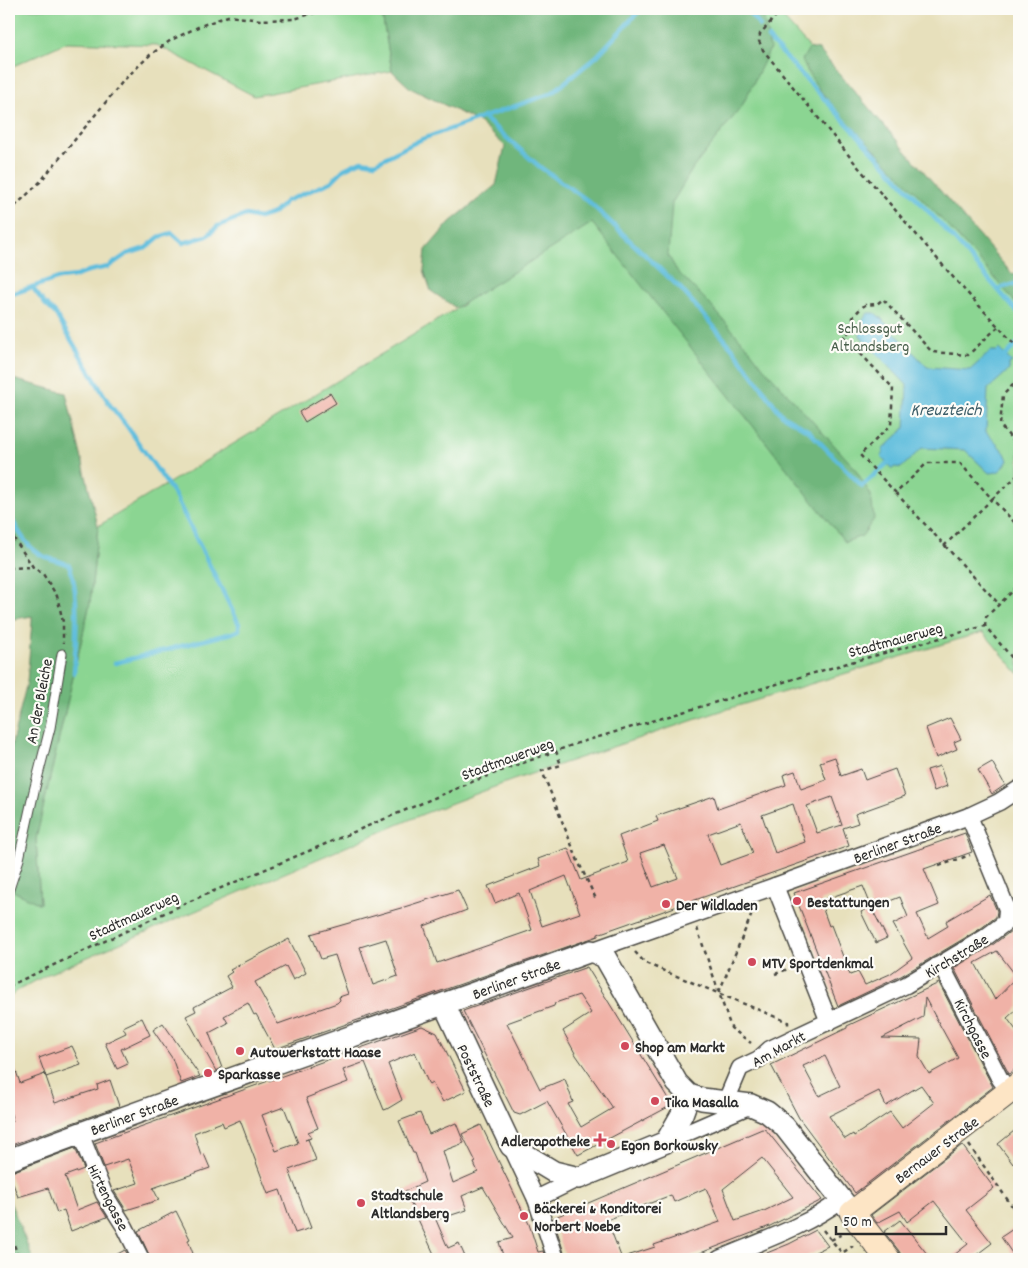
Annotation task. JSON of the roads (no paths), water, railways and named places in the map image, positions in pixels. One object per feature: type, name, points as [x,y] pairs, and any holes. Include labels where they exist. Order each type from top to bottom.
[{"type":"main road","name":"Bernauer Straße","points":[[848,1214],[959,1132],[1014,1088]]},
{"type":"main road","points":[[848,1214],[888,1259]]},
{"type":"street","name":"Berliner Straße","points":[[9,1160],[969,816],[999,802],[1019,789]]},
{"type":"street","name":"Kirchstraße","points":[[829,1022],[906,985],[986,937],[1006,922],[1007,909],[969,816]]},
{"type":"street","points":[[775,886],[829,1022]]},
{"type":"street","points":[[591,951],[605,957],[677,1083],[689,1095],[702,1099],[751,1105],[767,1112],[784,1126],[848,1214]]},
{"type":"street","name":"Kirchgasse","points":[[937,966],[945,973],[1000,1079],[1014,1088]]},
{"type":"street","name":"Poststraße","points":[[444,1004],[536,1199],[556,1259]]},
{"type":"street","name":"Am Markt","points":[[726,1101],[740,1068],[759,1059],[770,1049],[829,1022]]},
{"type":"street","points":[[666,1142],[682,1114],[689,1095]]},
{"type":"street","points":[[536,1199],[579,1178],[751,1105]]},
{"type":"street","name":"Hirtengasse","points":[[80,1134],[104,1194],[125,1227],[141,1259]]},
{"type":"street","points":[[511,1146],[554,1172],[579,1178]]},
{"type":"street","points":[[719,1259],[779,1234],[829,1209],[848,1214]]},
{"type":"lane","name":"An der Bleiche","points":[[9,889],[19,860],[50,728],[62,654]]},
{"type":"water","name":"Kreuzteich","points":[[868,313],[875,313],[882,319],[927,367],[970,370],[991,351],[999,349],[1012,362],[1009,364],[1009,370],[988,389],[986,432],[1005,453],[1008,460],[1001,470],[989,473],[965,450],[922,448],[901,468],[895,467],[892,469],[881,457],[883,449],[905,428],[907,385],[860,336],[860,323]]},
{"type":"waterway","points":[[9,295],[59,278],[77,276],[88,271],[108,267],[127,254],[146,248],[159,237],[172,233],[183,243],[207,236],[218,226],[246,215],[259,218],[274,213],[286,201],[331,182],[344,169],[361,161],[375,163],[422,139],[552,93],[597,56],[641,9]]},
{"type":"waterway","points":[[746,9],[760,26]]},
{"type":"waterway","points":[[768,38],[953,238],[1019,314]]},
{"type":"waterway","points":[[483,117],[540,167],[587,200],[681,289],[734,350],[782,415],[809,431],[862,486],[891,460]]},
{"type":"waterway","points":[[997,289],[1019,283]]},
{"type":"waterway","points":[[32,287],[45,304],[55,313],[110,405],[174,494],[239,624],[239,630],[232,633],[115,663]]},
{"type":"waterway","points":[[1002,359],[1019,342]]},
{"type":"waterway","points":[[9,514],[20,533],[33,549],[45,557],[69,565],[75,589],[76,603],[74,673]]},
{"type":"place","name":"Bestattungen","points":[[797,901]]},
{"type":"place","name":"Der Wildladen","points":[[666,904]]},
{"type":"place","name":"MTV Sportdenkmal","points":[[752,962]]},
{"type":"place","name":"Shop am Markt","points":[[625,1046]]},
{"type":"place","name":"Autowerkstatt Haase","points":[[240,1051]]},
{"type":"place","name":"Sparkasse","points":[[208,1073]]},
{"type":"place","name":"Tika Masalla","points":[[655,1101]]},
{"type":"place","name":"Adlerapotheke","points":[[600,1140]]},
{"type":"place","name":"Egon Borkowsky","points":[[611,1144]]},
{"type":"place","name":"Stadtschule Altlandsberg","points":[[361,1203]]},
{"type":"place","name":"Bäckerei & Konditorei Norbert Noebe","points":[[524,1216]]},
{"type":"park label","name":"Schlossgut Altlandsberg","points":[[870,336]]}]
